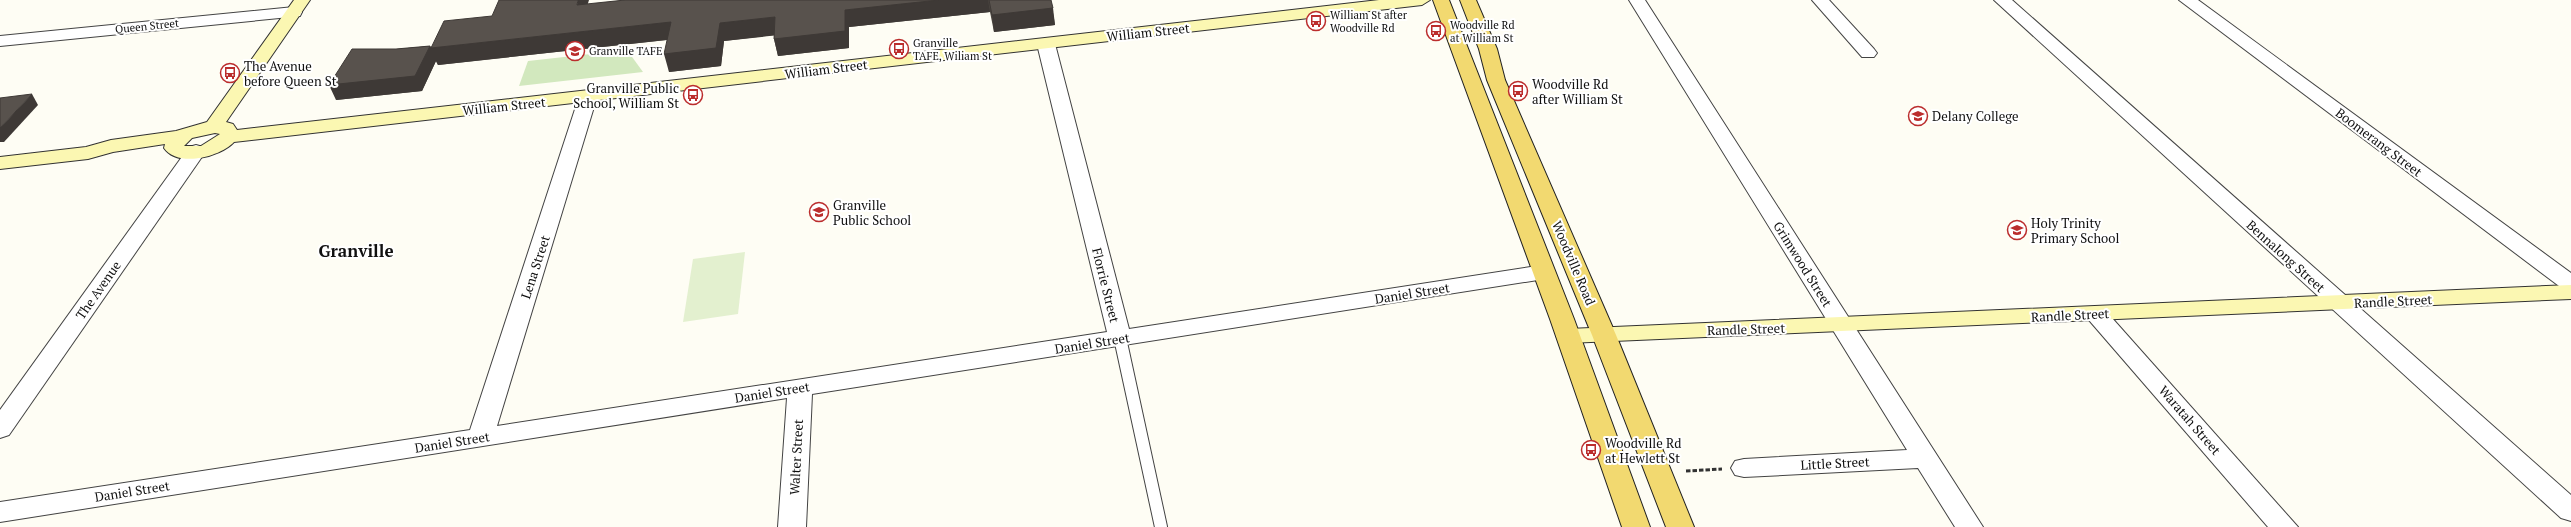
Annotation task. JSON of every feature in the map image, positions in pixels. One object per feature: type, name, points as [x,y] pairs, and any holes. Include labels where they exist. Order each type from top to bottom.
[{"type":"main road","points":[[1441,0],[1568,336],[1634,527]]},
{"type":"main road","name":"Woodville Road","points":[[1468,0],[1488,49],[1496,80],[1604,335],[1680,527]]},
{"type":"street","name":"William Street","points":[[221,132],[588,97],[1422,0]]},
{"type":"street","name":"Grimwood Street","points":[[1637,0],[1969,527]]},
{"type":"street","points":[[1820,0],[1868,53]]},
{"type":"street","name":"Bennalong Street","points":[[2002,0],[2571,511]]},
{"type":"street","name":"Boomerang Street","points":[[2187,0],[2571,284]]},
{"type":"street","points":[[0,163],[88,153],[104,155],[184,145],[212,147],[298,6]]},
{"type":"street","name":"Queen Street","points":[[0,41],[298,6]]},
{"type":"street","name":"Florrie Street","points":[[1046,44],[1120,338]]},
{"type":"street","name":"Lena Street","points":[[481,437],[588,97]]},
{"type":"street","name":"The Avenue","points":[[0,429],[184,145]]},
{"type":"street","name":"Daniel Street","points":[[0,512],[1544,272]]},
{"type":"street","name":"Randle Street","points":[[1568,336],[2571,292]]},
{"type":"street","name":"Waratah Street","points":[[2096,314],[2284,527]]},
{"type":"street","name":"Walter Street","points":[[792,527],[800,388]]},
{"type":"street","name":"Little Street","points":[[1744,468],[1926,458]]},
{"type":"lane","name":"Florrie Street","points":[[1120,338],[1161,527]]},
{"type":"path","points":[[1686,472],[1744,468]]},
{"type":"green space","points":[[627,50],[643,72],[519,86],[528,61]]},
{"type":"green space","points":[[745,252],[738,314],[683,322],[693,259]]},
{"type":"building","points":[[499,0],[578,0],[577,5],[625,0],[939,0],[845,10],[845,31],[774,39],[775,17],[720,23],[716,48],[664,54],[671,22],[431,48],[444,21],[492,16]]},
{"type":"building","points":[[989,0],[1051,0],[1053,8],[992,15]]},
{"type":"building","points":[[430,46],[415,76],[329,85],[352,49],[396,49]]},
{"type":"building","points":[[32,94],[0,128],[0,98]]},
{"type":"place","name":"William St after Woodville Rd","points":[[1316,21]]},
{"type":"place","name":"Woodville Rd at William St","points":[[1436,31]]},
{"type":"place","name":"Granville TAFE, Wiliam St","points":[[899,49]]},
{"type":"place","name":"Granville TAFE","points":[[575,51]]},
{"type":"place","name":"The Avenue before Queen St","points":[[230,73]]},
{"type":"place","name":"Woodville Rd after William St","points":[[1518,91]]},
{"type":"place","name":"Granville Public School, William St","points":[[693,95]]},
{"type":"place","name":"Delany College","points":[[1918,116]]},
{"type":"place","name":"Granville Public School","points":[[819,212]]},
{"type":"place","name":"Holy Trinity Primary School","points":[[2017,230]]},
{"type":"place","name":"Woodville Rd at Hewlett St","points":[[1591,450]]},
{"type":"district","name":"Granville","points":[[356,251]]}]
